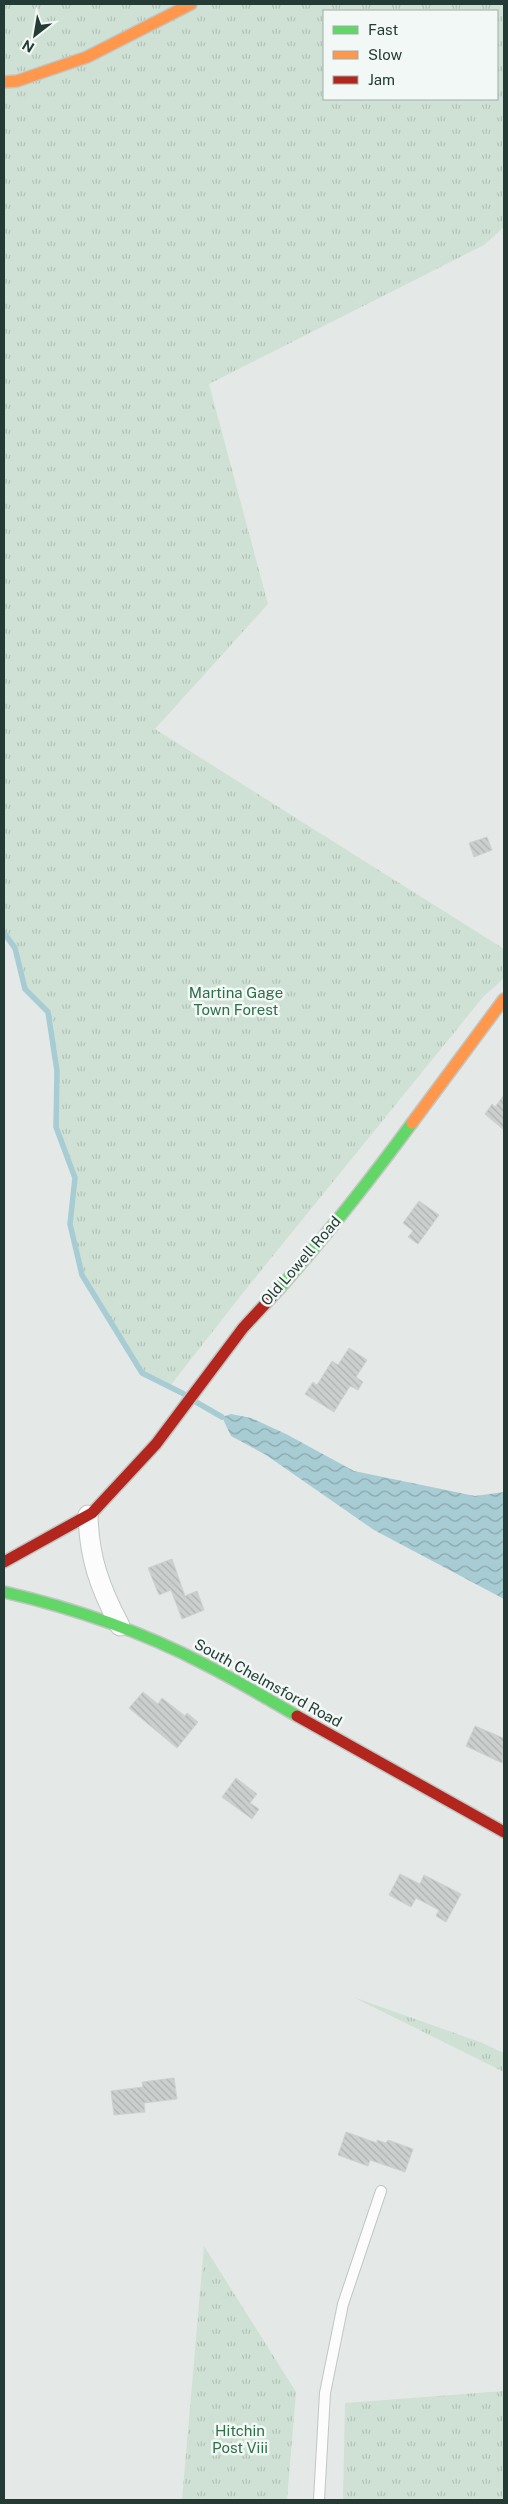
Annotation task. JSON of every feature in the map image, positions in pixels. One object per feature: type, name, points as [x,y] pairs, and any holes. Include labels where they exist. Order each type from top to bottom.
[{"type":"street","points":[[4,82],[16,81],[88,57],[191,4]]},
{"type":"street","name":"Old Lowell Road","points":[[4,1562],[88,1515],[118,1487],[156,1444],[243,1328],[310,1254],[374,1175],[504,999]]},
{"type":"street","points":[[88,1515],[89,1542],[95,1567],[104,1595],[120,1626]]},
{"type":"street","name":"South Chelmsford Road","points":[[4,1592],[48,1602],[120,1626],[195,1659],[269,1698],[353,1748],[504,1832]]},
{"type":"lane","points":[[319,2500],[325,2392],[343,2304],[381,2191]]},
{"type":"green space","name":"Martina Gage Town Forest","points":[[4,4],[504,4],[504,227],[484,245],[209,384],[268,604],[155,729],[504,949],[504,978],[483,997],[246,1289],[170,1386],[142,1373],[82,1275],[70,1224],[75,1178],[56,1127],[57,1071],[48,1012],[25,989],[15,948],[4,933]]},
{"type":"green space","points":[[353,1997],[480,2042],[504,2053],[504,2072]]},
{"type":"green space","name":"Hitchin Post Viii","points":[[204,2246],[296,2392],[287,2500],[182,2500]]},
{"type":"green space","points":[[504,2391],[504,2500],[343,2500],[345,2403]]},
{"type":"water","points":[[231,1414],[251,1418],[286,1434],[354,1471],[475,1496],[504,1492],[504,1599],[374,1530],[266,1455],[231,1436],[222,1417]]},
{"type":"building","points":[[487,837],[492,850],[474,857],[469,843]]},
{"type":"building","points":[[504,1095],[504,1130],[485,1114],[492,1104],[495,1107]]},
{"type":"building","points":[[419,1201],[439,1215],[418,1244],[408,1237],[413,1231],[403,1223]]},
{"type":"building","points":[[349,1348],[367,1360],[356,1377],[363,1382],[358,1390],[350,1386],[334,1412],[305,1394],[313,1382],[317,1385],[332,1361],[338,1365]]},
{"type":"building","points":[[172,1559],[185,1596],[197,1591],[204,1610],[182,1619],[171,1590],[159,1595],[148,1568]]},
{"type":"building","points":[[143,1692],[158,1704],[162,1698],[185,1716],[187,1713],[198,1722],[177,1748],[129,1708]]},
{"type":"building","points":[[475,1726],[503,1738],[504,1736],[502,1763],[466,1746]]},
{"type":"building","points":[[236,1778],[257,1794],[250,1803],[259,1809],[252,1819],[222,1797]]},
{"type":"building","points":[[400,1874],[420,1884],[424,1875],[461,1894],[446,1922],[436,1916],[439,1910],[416,1898],[411,1907],[389,1895]]},
{"type":"building","points":[[174,2078],[177,2099],[144,2103],[145,2112],[114,2115],[111,2091],[143,2087],[142,2082]]},
{"type":"building","points":[[346,2132],[377,2143],[377,2140],[386,2143],[388,2140],[413,2149],[405,2172],[370,2160],[368,2166],[338,2155]]},
{"type":"waterway","points":[[4,933],[15,948],[25,989],[48,1012],[57,1071],[56,1127],[75,1178],[70,1224],[82,1275],[142,1373],[184,1394]]},
{"type":"waterway","points":[[196,1402],[222,1417]]},
{"type":"traffic: fast","points":[[279,1289],[314,1249],[412,1123]]},
{"type":"traffic: fast","points":[[4,1592],[81,1613],[156,1641],[216,1670],[297,1716]]},
{"type":"traffic: slow","points":[[4,82],[17,81],[87,57],[191,4]]},
{"type":"traffic: slow","points":[[412,1123],[504,999]]},
{"type":"traffic: jam","points":[[4,1562],[92,1513],[156,1444],[243,1328],[279,1289]]},
{"type":"traffic: jam","points":[[297,1716],[504,1832]]}]
